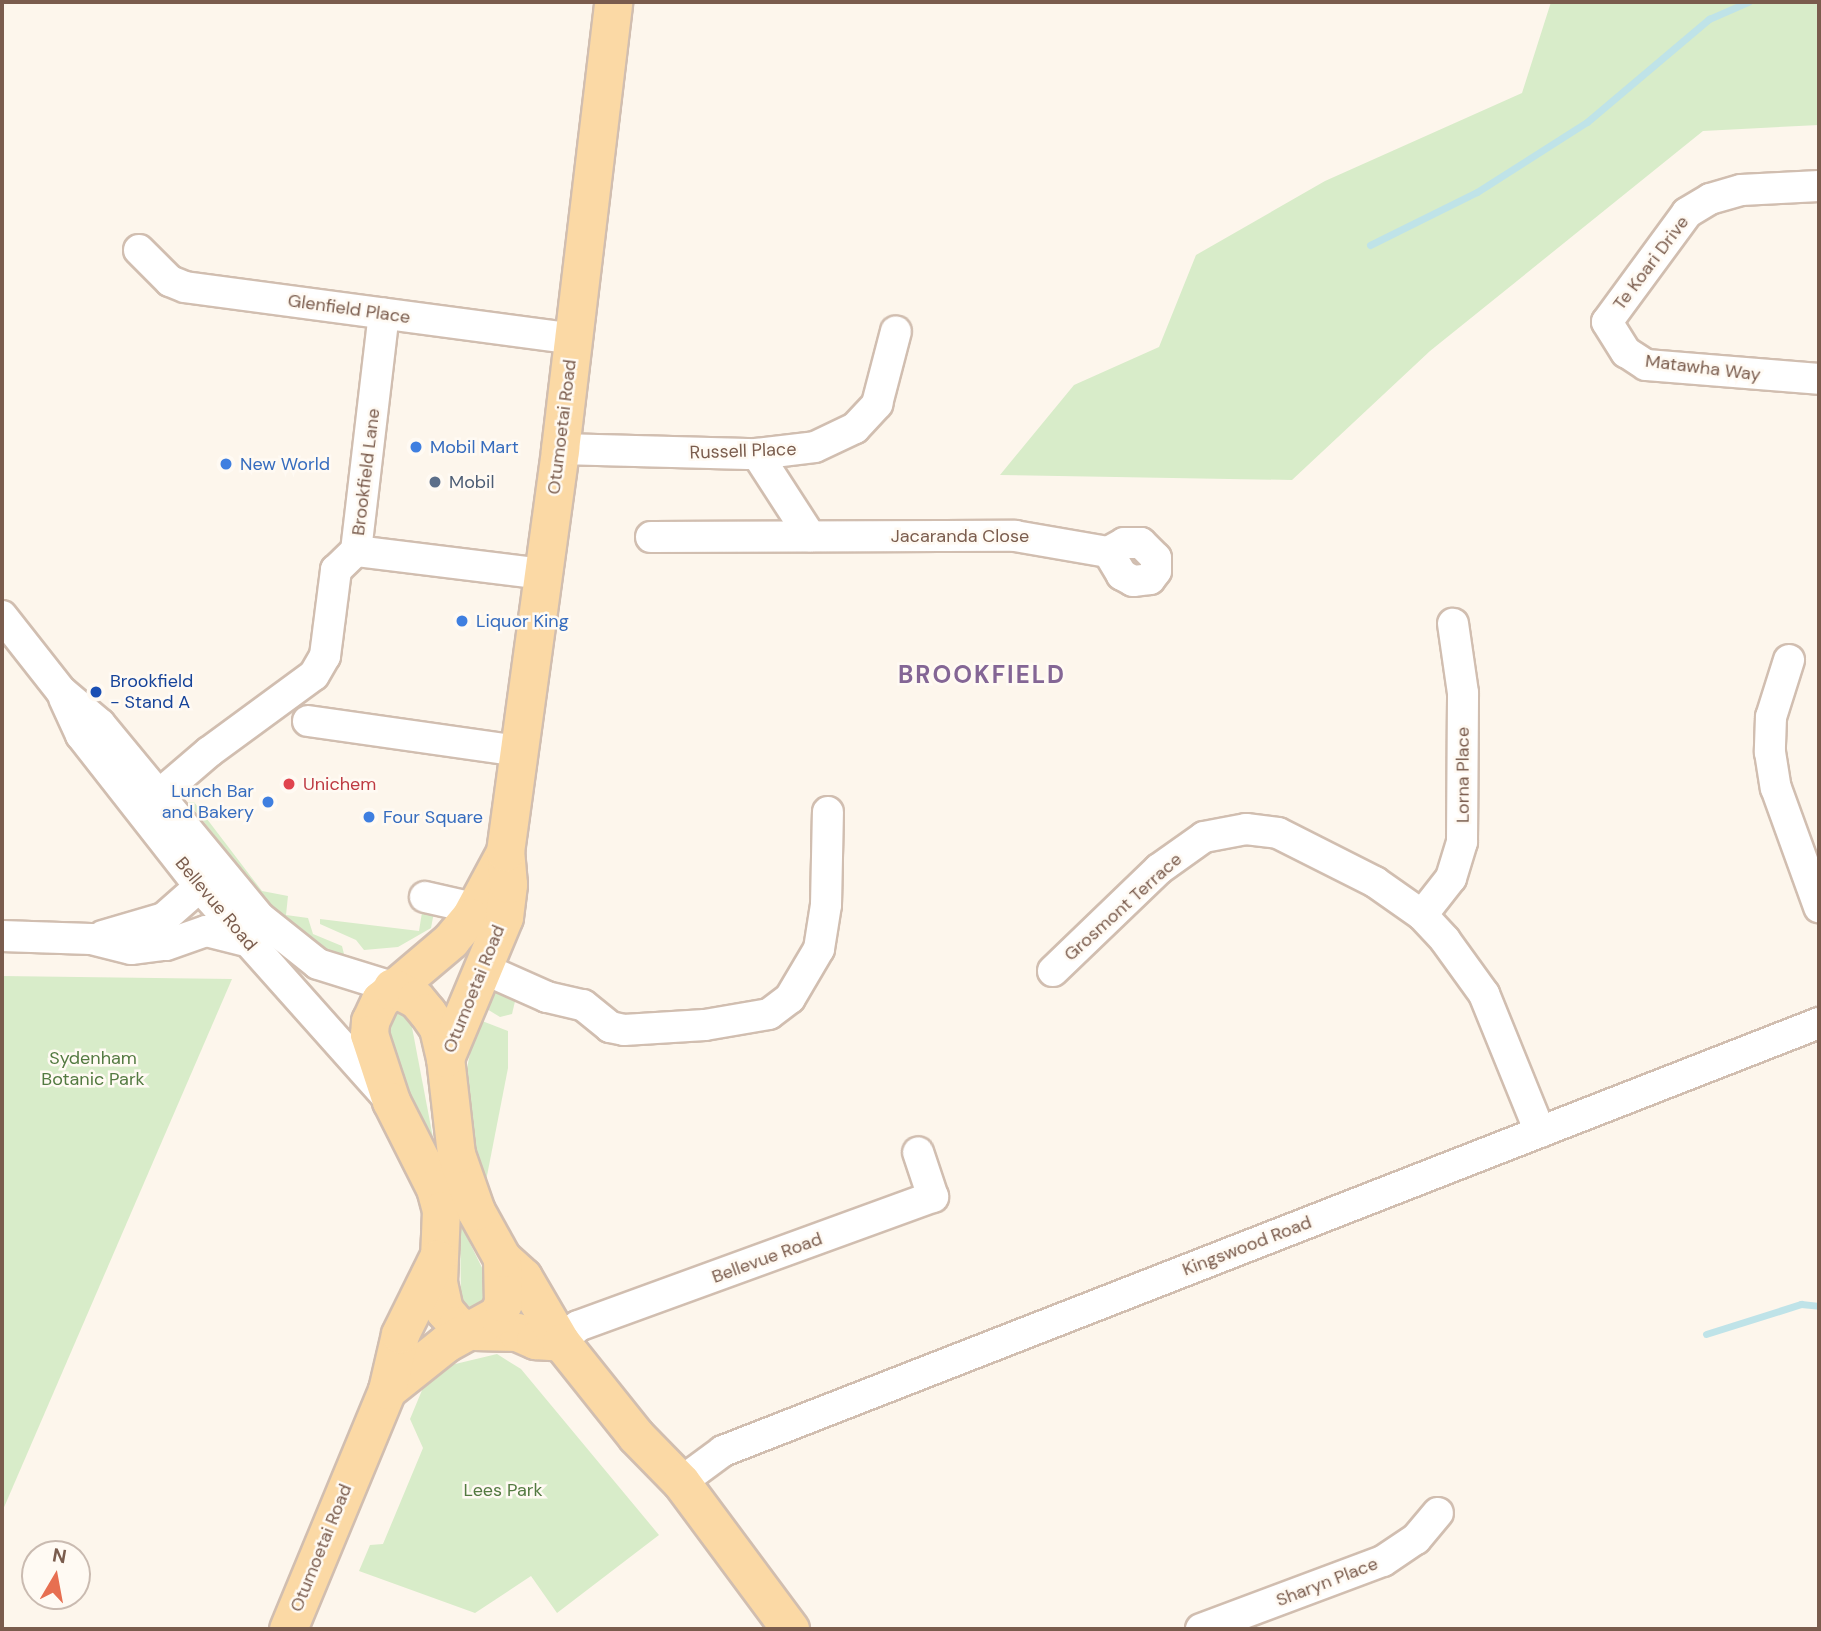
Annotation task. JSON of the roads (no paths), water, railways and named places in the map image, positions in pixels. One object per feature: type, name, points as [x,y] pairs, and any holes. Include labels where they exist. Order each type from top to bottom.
[{"type":"main road","name":"Otumoetai Road","points":[[387,1390],[446,1343],[474,1331],[497,1315],[503,1303],[502,1258],[476,1211],[456,1154],[445,1058],[504,917],[508,884],[505,852],[560,449],[613,2]]},
{"type":"main road","name":"Otumoetai Road","points":[[288,1629],[387,1390],[400,1334],[441,1252],[441,1210],[435,1188],[391,1101],[369,1021],[373,1009],[392,987],[451,940],[474,908],[505,852]]},
{"type":"main road","name":"Bellevue Road","points":[[392,987],[416,999],[427,1012],[438,1028],[445,1058]]},
{"type":"main road","points":[[441,1252],[438,1282],[444,1310],[457,1325],[474,1331],[509,1331],[561,1342]]},
{"type":"main road","points":[[502,1258],[523,1278],[561,1342],[636,1436],[681,1482],[790,1629]]},
{"type":"street","name":"Te Koari Drive","points":[[1607,321],[1687,213],[1710,199],[1741,190],[1819,186]]},
{"type":"street","name":"Glenfield Place","points":[[139,250],[170,281],[185,287],[573,339]]},
{"type":"street","name":"Brookfield Lane","points":[[160,794],[202,743],[314,675],[325,656],[336,570],[356,551],[384,314]]},
{"type":"street","name":"Matawha Way","points":[[1607,321],[1626,352],[1646,365],[1819,379]]},
{"type":"street","name":"Russell Place","points":[[560,449],[757,454],[815,447],[867,418],[888,373],[896,331]]},
{"type":"street","points":[[757,454],[810,536]]},
{"type":"street","name":"Jacaranda Close","points":[[651,537],[1042,537],[1108,552]]},
{"type":"street","points":[[356,551],[544,574]]},
{"type":"street","name":"Bellevue Road","points":[[2,617],[61,691],[100,724],[160,794],[211,900],[279,936],[318,964],[392,987]]},
{"type":"street","name":"Lorna Place","points":[[1422,915],[1451,878],[1462,842],[1463,693],[1453,624]]},
{"type":"street","points":[[1789,660],[1771,717],[1770,752],[1776,788],[1819,907]]},
{"type":"street","name":"Bellevue Road","points":[[61,691],[81,735],[211,900],[391,1101]]},
{"type":"street","points":[[308,721],[519,751]]},
{"type":"street","points":[[484,969],[547,997],[583,1005],[610,1027],[624,1030],[705,1025],[769,1014],[790,998],[819,949],[826,905],[828,812]]},
{"type":"street","name":"Grosmont Terrace","points":[[1053,971],[1159,869],[1204,837],[1225,831],[1278,833],[1375,882],[1422,915],[1484,994],[1540,1132]]},
{"type":"street","points":[[425,897],[474,908]]},
{"type":"street","points":[[91,939],[164,918],[211,900]]},
{"type":"street","points":[[2,936],[91,939],[131,949],[166,944],[211,900]]},
{"type":"street","name":"Kingswood Road","points":[[681,1482],[723,1451],[1819,1023]]},
{"type":"street","name":"Bellevue Road","points":[[561,1342],[578,1326],[933,1197],[918,1152]]},
{"type":"street","name":"Sharyn Place","points":[[1201,1629],[1383,1561],[1416,1539],[1438,1513]]},
{"type":"waterway","points":[[1370,245],[1477,192],[1587,122],[1709,19],[1748,2]]},
{"type":"waterway","points":[[1706,1334],[1801,1304],[1819,1306]]},
{"type":"place","name":"Mobil Mart","points":[[416,447]]},
{"type":"place","name":"New World","points":[[226,464]]},
{"type":"place","name":"Mobil","points":[[435,482]]},
{"type":"place","name":"Liquor King","points":[[462,621]]},
{"type":"place","name":"Brookfield - Stand A","points":[[96,692]]},
{"type":"place","name":"Unichem","points":[[289,784]]},
{"type":"place","name":"Lunch Bar and Bakery","points":[[268,802]]},
{"type":"place","name":"Four Square","points":[[369,817]]},
{"type":"district","name":"BROOKFIELD","points":[[982,675]]},
{"type":"park label","name":"Sydenham Botanic Park","points":[[93,1069]]},
{"type":"park label","name":"Lees Park","points":[[503,1490]]}]
